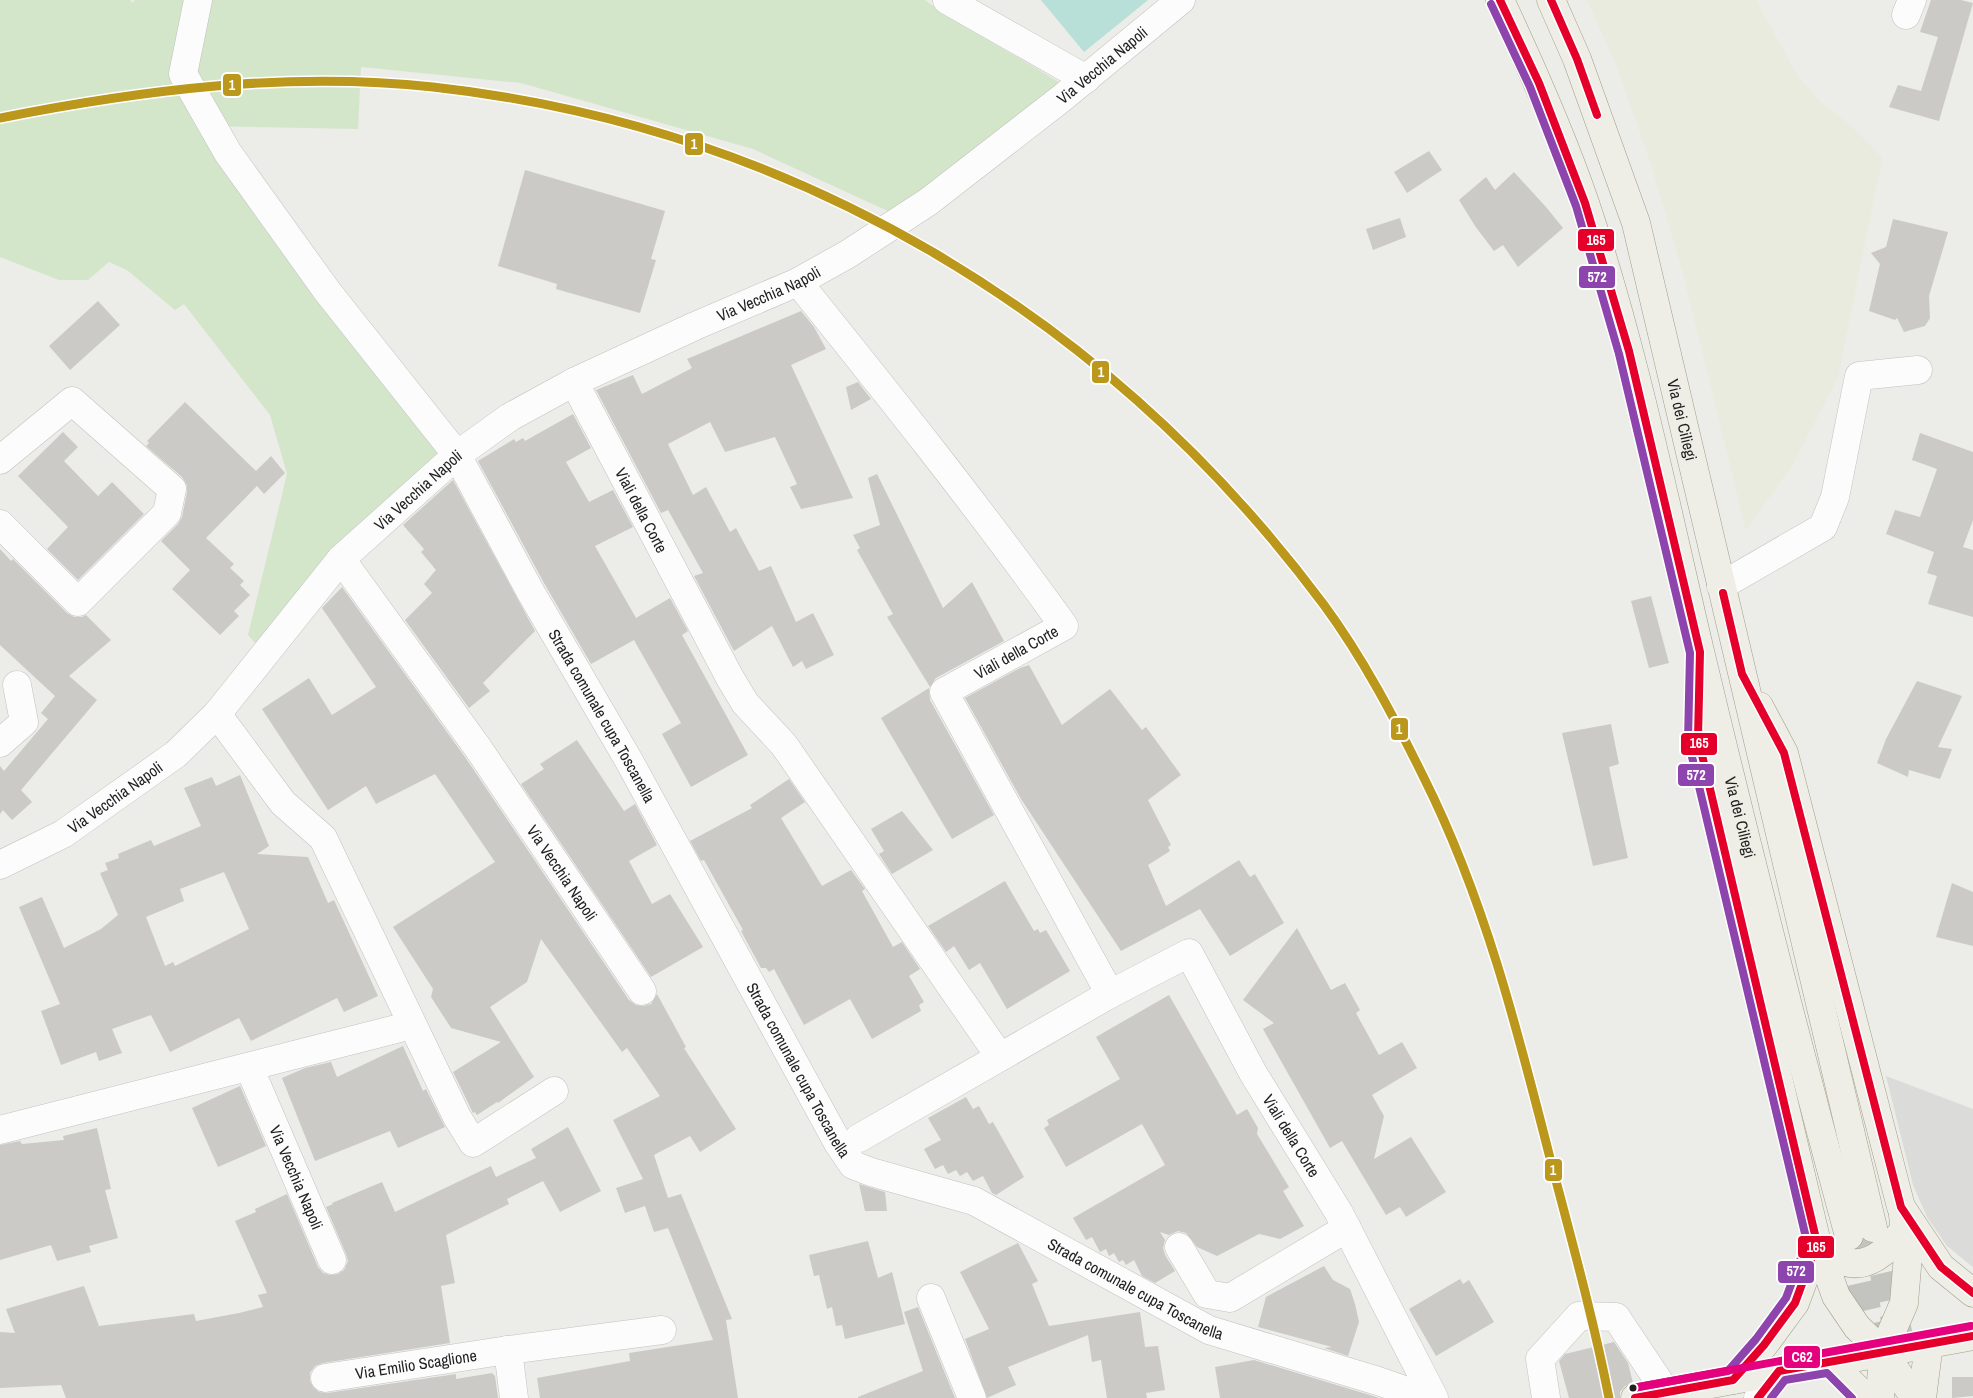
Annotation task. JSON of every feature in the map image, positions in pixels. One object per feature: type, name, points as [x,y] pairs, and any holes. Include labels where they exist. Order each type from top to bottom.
[{"type":"main road","name":"Via dei Ciliegi","points":[[1500,0],[1539,83],[1585,203],[1629,351],[1700,652],[1818,1123],[1861,1232],[1742,674],[1636,223],[1577,60],[1551,0]]},
{"type":"main road","points":[[1700,652],[1698,738],[1817,1243],[1836,1296],[1857,1327],[1883,1352],[1915,1398]]},
{"type":"main road","points":[[1742,674],[1784,753],[1903,1217],[1908,1255],[1904,1303],[1883,1352],[1880,1398]]},
{"type":"main road","points":[[1817,1243],[1838,1259],[1847,1262],[1863,1263],[1887,1251],[1903,1217]]},
{"type":"main road","points":[[1903,1217],[1941,1267],[1973,1293]]},
{"type":"main road","points":[[1733,1380],[1764,1345],[1795,1303],[1817,1243]]},
{"type":"main road","points":[[1635,1398],[1973,1336]]},
{"type":"main road","points":[[1922,1398],[1929,1344]]},
{"type":"main road","points":[[1830,1362],[1866,1398]]},
{"type":"street","name":"Strada comunale cupa Toscanella","points":[[198,0],[183,74],[228,153],[327,291],[457,455],[530,591],[628,760],[838,1142],[853,1165],[871,1172],[974,1201],[1209,1330],[1378,1381],[1427,1398]]},
{"type":"street","points":[[947,0],[1086,78]]},
{"type":"street","name":"Via Vecchia Napoli","points":[[0,864],[63,834],[176,754],[217,714],[341,559],[457,455],[510,417],[574,382],[694,326],[798,282],[848,254],[928,202],[1086,78],[1181,0]]},
{"type":"street","name":"Viali della Corte","points":[[798,282],[864,363],[1013,555],[1064,626],[944,692],[1110,994]]},
{"type":"street","points":[[1721,586],[1823,526],[1835,497],[1858,376],[1918,370]]},
{"type":"street","name":"Viali della Corte","points":[[574,382],[745,703],[784,746],[1000,1057]]},
{"type":"street","points":[[0,460],[72,401],[172,489],[168,513],[78,602],[0,524]]},
{"type":"street","name":"Via Vecchia Napoli","points":[[341,559],[478,748],[642,991]]},
{"type":"street","points":[[0,743],[24,722],[17,685]]},
{"type":"street","points":[[217,714],[283,803],[323,838],[457,1117],[473,1142],[554,1091]]},
{"type":"street","name":"Viali della Corte","points":[[859,1138],[1110,994],[1189,953],[1254,1073],[1347,1228],[1434,1398]]},
{"type":"street","points":[[0,1130],[412,1025]]},
{"type":"street","name":"Via Vecchia Napoli","points":[[249,1067],[332,1260]]},
{"type":"street","points":[[1179,1246],[1207,1294],[1230,1298],[1347,1228]]},
{"type":"street","points":[[931,1298],[972,1398]]},
{"type":"street","points":[[1546,1398],[1540,1359],[1579,1316],[1616,1317],[1666,1392]]},
{"type":"street","name":"Via Emilio Scaglione","points":[[325,1378],[508,1350],[662,1330]]},
{"type":"street","points":[[508,1350],[514,1398]]},
{"type":"street","points":[[1758,1398],[1779,1371]]},
{"type":"shaded area","points":[[1041,0],[1148,0],[1084,52]]},
{"type":"shaded area","points":[[1587,0],[1756,0],[1797,75],[1820,102],[1849,124],[1882,159],[1838,377],[1793,464],[1746,530],[1683,273],[1651,164],[1617,66]]},
{"type":"shaded area","points":[[1886,1076],[1973,1109],[1973,1267],[1947,1246],[1927,1217],[1913,1185]]},
{"type":"green space","points":[[0,0],[130,0],[132,3],[135,0],[925,0],[944,14],[1064,85],[892,213],[753,149],[521,83],[361,67],[358,129],[202,126],[442,456],[257,645],[248,635],[287,474],[270,415],[184,304],[175,310],[127,270],[109,262],[88,280],[59,280],[0,257]]},
{"type":"building","points":[[1931,0],[1961,0],[1973,3],[1939,121],[1889,107],[1898,85],[1921,91],[1938,37],[1920,32]]},
{"type":"building","points":[[1429,151],[1442,170],[1407,193],[1394,172]]},
{"type":"building","points":[[525,170],[665,211],[651,259],[656,260],[640,313],[556,289],[557,284],[498,266]]},
{"type":"building","points":[[1514,172],[1563,228],[1518,267],[1503,245],[1494,251],[1475,226],[1459,200],[1486,177],[1495,190]]},
{"type":"building","points":[[1400,218],[1406,237],[1373,250],[1366,229]]},
{"type":"building","points":[[1893,219],[1948,232],[1929,296],[1930,318],[1925,326],[1904,332],[1897,318],[1895,320],[1869,311],[1880,264],[1871,253],[1886,247]]},
{"type":"building","points":[[98,301],[120,325],[70,370],[49,346]]},
{"type":"building","points":[[801,311],[814,327],[826,349],[791,365],[853,498],[801,509],[790,487],[797,484],[775,437],[725,452],[710,422],[668,444],[693,495],[706,487],[730,532],[736,528],[759,571],[771,566],[796,622],[813,613],[834,655],[806,669],[802,661],[793,667],[772,626],[734,651],[694,576],[703,573],[668,510],[661,513],[596,390],[633,375],[642,394],[692,368],[687,359]]},
{"type":"building","points":[[858,382],[871,399],[851,410],[846,387]]},
{"type":"building","points":[[185,402],[256,471],[271,456],[285,473],[264,494],[257,486],[206,538],[234,564],[230,568],[244,581],[240,585],[250,595],[234,611],[239,616],[220,635],[172,589],[190,570],[161,541],[178,524],[182,517],[187,485],[182,477],[146,446],[149,443],[147,441]]},
{"type":"building","points":[[573,414],[591,448],[566,462],[589,502],[613,490],[633,527],[595,546],[636,618],[670,598],[688,631],[682,635],[748,755],[691,787],[662,734],[681,723],[634,640],[591,664],[544,583],[478,461],[514,439],[516,442],[523,438],[525,441]]},
{"type":"building","points":[[63,432],[78,447],[64,461],[98,496],[112,482],[144,514],[78,580],[47,549],[68,527],[18,476]]},
{"type":"building","points":[[1920,433],[1973,452],[1973,520],[1963,547],[1973,550],[1973,617],[1928,604],[1937,576],[1927,573],[1934,552],[1886,534],[1895,510],[1920,517],[1937,469],[1912,460]]},
{"type":"building","points":[[877,474],[943,608],[972,582],[1004,641],[936,678],[930,687],[887,617],[893,614],[857,550],[860,548],[853,535],[880,525],[868,478]]},
{"type":"building","points":[[453,480],[535,631],[483,683],[490,691],[469,708],[405,620],[432,593],[424,584],[436,570],[421,552],[424,549],[403,525]]},
{"type":"building","points":[[0,549],[11,561],[13,559],[67,613],[74,617],[86,615],[111,640],[69,676],[97,700],[21,790],[32,802],[12,820],[3,810],[0,814],[0,766],[4,771],[48,719],[41,713],[55,696],[0,645]]},
{"type":"building","points":[[342,587],[465,757],[629,1000],[636,1005],[644,1006],[651,1004],[657,994],[686,1047],[684,1048],[736,1129],[700,1152],[690,1136],[654,1155],[668,1198],[681,1194],[732,1319],[726,1320],[738,1398],[540,1398],[537,1378],[630,1361],[629,1353],[713,1340],[668,1228],[654,1232],[645,1206],[625,1213],[616,1188],[643,1179],[613,1120],[660,1096],[627,1048],[622,1052],[541,939],[527,982],[490,1007],[534,1077],[498,1103],[477,1115],[475,1112],[473,1113],[453,1072],[501,1042],[451,1028],[431,997],[433,989],[393,927],[495,862],[435,774],[376,804],[366,786],[328,810],[262,709],[309,678],[332,715],[376,687],[322,608]]},
{"type":"building","points":[[1651,596],[1669,663],[1649,668],[1631,601]]},
{"type":"building","points":[[1029,665],[1062,725],[1110,689],[1142,730],[1146,727],[1181,775],[1148,800],[1171,845],[1168,847],[1170,851],[1148,865],[1166,906],[1239,860],[1250,877],[1255,874],[1284,923],[1230,956],[1200,909],[1121,951],[1021,799],[965,698]]},
{"type":"building","points":[[1917,681],[1962,696],[1938,747],[1952,749],[1940,779],[1909,770],[1908,777],[1877,763],[1886,739]]},
{"type":"building","points":[[929,688],[930,700],[994,815],[952,839],[881,718]]},
{"type":"building","points":[[1611,724],[1619,764],[1609,767],[1628,858],[1593,866],[1562,733]]},
{"type":"building","points":[[577,740],[624,811],[635,804],[657,845],[629,861],[652,904],[670,894],[703,947],[651,977],[521,784],[544,769],[540,764]]},
{"type":"building","points":[[240,775],[269,846],[257,854],[308,857],[328,903],[334,900],[378,996],[344,1012],[337,998],[251,1041],[239,1018],[170,1052],[151,1015],[112,1029],[122,1053],[99,1061],[96,1052],[61,1065],[41,1011],[60,1004],[19,907],[42,897],[64,948],[101,929],[118,915],[100,873],[108,870],[105,863],[119,858],[118,854],[151,840],[154,846],[201,826],[184,788],[212,777],[216,786]],"holes":[[[224,872],[249,929],[175,966],[173,962],[165,966],[146,917],[184,901],[180,889]]]},
{"type":"building","points":[[789,779],[805,802],[781,818],[822,886],[851,870],[865,889],[862,891],[893,947],[902,942],[920,969],[909,976],[924,1002],[919,1005],[921,1011],[872,1039],[850,999],[804,1025],[774,969],[769,972],[766,968],[761,968],[741,931],[743,930],[704,860],[701,861],[690,841],[752,808],[750,805]]},
{"type":"building","points":[[902,811],[933,850],[892,874],[879,854],[884,851],[871,829]]},
{"type":"building","points":[[1005,881],[1034,931],[1038,929],[1040,933],[1046,930],[1070,971],[1007,1009],[980,963],[969,970],[954,946],[946,952],[928,926]]},
{"type":"building","points":[[1952,883],[1973,892],[1973,946],[1936,937]]},
{"type":"building","points":[[1297,928],[1331,990],[1345,983],[1360,1010],[1356,1013],[1379,1055],[1402,1042],[1417,1068],[1372,1095],[1384,1116],[1374,1159],[1411,1137],[1446,1192],[1406,1217],[1400,1207],[1386,1215],[1342,1141],[1330,1148],[1263,1029],[1274,1023],[1243,1000]]},
{"type":"building","points":[[1169,995],[1237,1115],[1247,1109],[1258,1128],[1257,1134],[1289,1187],[1283,1191],[1304,1226],[1280,1239],[1259,1234],[1217,1256],[1197,1247],[1186,1233],[1178,1231],[1169,1235],[1160,1232],[1165,1240],[1163,1248],[1165,1255],[1175,1271],[1155,1283],[1142,1276],[1134,1260],[1126,1265],[1123,1260],[1119,1262],[1114,1253],[1109,1256],[1106,1249],[1100,1252],[1092,1237],[1086,1240],[1073,1218],[1165,1165],[1142,1124],[1066,1167],[1044,1128],[1049,1125],[1047,1120],[1120,1079],[1096,1037]]},
{"type":"building","points":[[403,1046],[423,1091],[426,1089],[445,1127],[398,1148],[390,1131],[315,1161],[282,1078],[305,1068],[331,1062],[337,1077]]},
{"type":"building","points":[[240,1086],[266,1146],[218,1167],[192,1108]]},
{"type":"building","points":[[966,1097],[973,1109],[979,1106],[989,1124],[993,1122],[1024,1177],[996,1195],[992,1193],[983,1176],[973,1181],[967,1172],[960,1176],[956,1170],[948,1174],[943,1165],[935,1169],[924,1149],[941,1140],[928,1118]]},
{"type":"building","points":[[568,1127],[601,1191],[560,1212],[543,1181],[507,1199],[509,1204],[446,1235],[455,1283],[441,1286],[450,1343],[323,1363],[315,1366],[310,1373],[310,1381],[313,1387],[319,1392],[327,1393],[456,1374],[456,1379],[492,1373],[495,1376],[498,1398],[66,1398],[61,1385],[0,1388],[0,1332],[15,1333],[6,1309],[84,1286],[99,1326],[194,1314],[196,1321],[263,1307],[258,1295],[267,1293],[235,1221],[256,1212],[255,1209],[287,1194],[318,1267],[323,1273],[330,1275],[338,1274],[344,1270],[348,1261],[326,1207],[332,1203],[382,1182],[395,1212],[491,1166],[496,1177],[536,1158],[531,1149]]},
{"type":"building","points":[[97,1128],[111,1189],[105,1190],[118,1238],[89,1246],[91,1252],[57,1261],[51,1245],[0,1260],[0,1145],[20,1141],[22,1144],[64,1140],[63,1136]]},
{"type":"building","points":[[859,1184],[885,1192],[887,1211],[865,1211]]},
{"type":"building","points":[[868,1241],[878,1278],[892,1272],[905,1324],[845,1339],[842,1325],[836,1326],[832,1307],[827,1309],[819,1275],[814,1276],[809,1255]]},
{"type":"building","points":[[1018,1243],[1038,1281],[1032,1284],[1049,1326],[1140,1312],[1145,1347],[1158,1346],[1165,1390],[1146,1393],[1147,1398],[1107,1398],[1101,1360],[1092,1362],[1088,1335],[1008,1367],[1016,1385],[987,1398],[965,1339],[989,1329],[960,1272]]},
{"type":"building","points":[[1324,1266],[1333,1280],[1350,1289],[1355,1304],[1359,1322],[1348,1356],[1324,1348],[1332,1347],[1258,1327],[1266,1297]]},
{"type":"building","points":[[1460,1279],[1463,1284],[1469,1280],[1494,1322],[1436,1356],[1409,1309]]},
{"type":"building","points":[[918,1307],[955,1398],[858,1398],[923,1371],[904,1312]]},
{"type":"building","points":[[1614,1342],[1628,1363],[1633,1383],[1625,1386],[1620,1392],[1620,1398],[1569,1398],[1559,1361],[1565,1354]]},
{"type":"building","points":[[1254,1360],[1379,1398],[1220,1398],[1215,1367]]},
{"type":"building","points":[[1952,1377],[1973,1377],[1973,1396],[1952,1398]]},
{"type":"tunnel","points":[[1874,1232],[1899,1336]]},
{"type":"tunnel","points":[[1851,1242],[1878,1356]]},
{"type":"transit line","name":"165","points":[[1500,0],[1539,83],[1585,203],[1629,351],[1700,652],[1698,738],[1817,1243],[1795,1303],[1764,1345],[1733,1380],[1635,1398]]},
{"type":"transit line","name":"165","points":[[1551,0],[1577,59],[1597,115]]},
{"type":"transit line","name":"572","points":[[1491,4],[1530,87],[1576,206],[1619,354],[1690,653],[1688,740],[1807,1242],[1786,1298],[1756,1339],[1728,1371],[1633,1388]]},
{"type":"transit line","name":"1","points":[[0,118],[107,99],[161,92],[270,82],[325,81],[433,87],[566,109],[694,144],[817,192],[933,252],[1042,324],[1144,407],[1239,501],[1324,605],[1352,646],[1390,711],[1445,823],[1482,917],[1497,964],[1525,1061],[1574,1248],[1609,1398]]},
{"type":"transit line","name":"165","points":[[1723,593],[1742,674],[1784,753],[1901,1207],[1941,1267],[1973,1293]]},
{"type":"transit line","name":"C62","points":[[1633,1388],[1971,1326]]},
{"type":"transit line","name":"165","points":[[1758,1398],[1779,1371],[1973,1336]]},
{"type":"transit line","name":"572","points":[[1771,1398],[1785,1380],[1827,1373],[1852,1398]]}]
